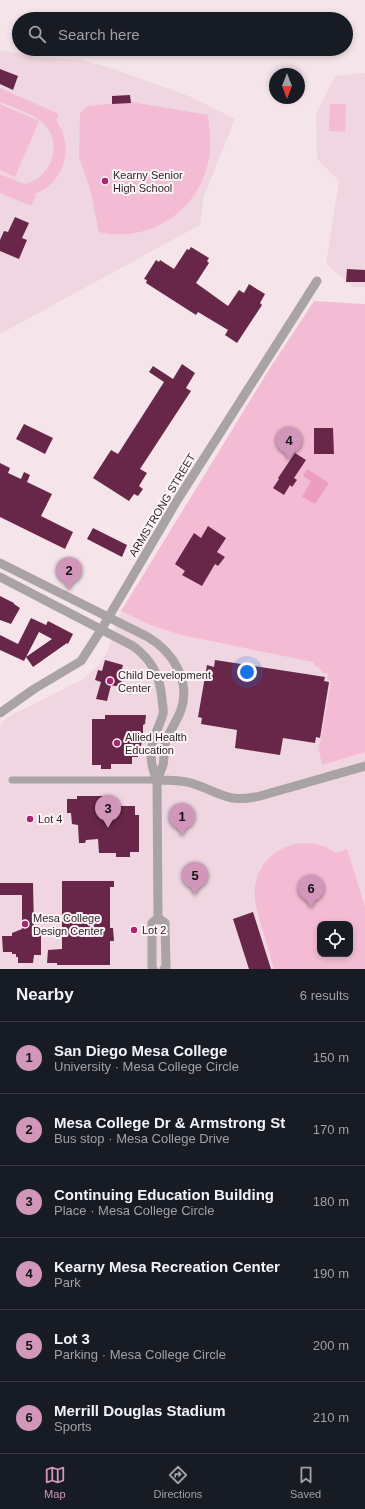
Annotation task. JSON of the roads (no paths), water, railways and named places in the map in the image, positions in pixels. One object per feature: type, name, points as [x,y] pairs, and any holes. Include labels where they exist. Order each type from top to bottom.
[{"type":"street","name":"ARMSTRONG STREET","points":[[0,713],[80,661],[101,630],[178,499],[317,281]]},
{"type":"street","points":[[0,563],[148,637],[163,647],[172,657],[179,670],[182,680],[183,697],[181,709],[165,743],[163,765],[157,780]]},
{"type":"street","points":[[0,578],[134,646],[154,666],[161,688],[163,711],[153,743],[151,756],[152,768],[157,780],[158,918],[152,924],[153,969]]},
{"type":"street","points":[[12,780],[157,780],[186,782],[223,796],[233,799],[242,799],[260,796],[365,766]]},
{"type":"street","points":[[158,918],[165,923],[166,967],[164,969]]},
{"type":"place","name":"Kearny Senior High School","points":[[105,181]]},
{"type":"place","name":"Kearny Mesa Recreation Center","points":[[289,460]]},
{"type":"place","name":"Mesa College Dr & Armstrong St","points":[[69,590]]},
{"type":"place","name":"Child Development Center","points":[[110,681]]},
{"type":"place","name":"Allied Health Education","points":[[117,743]]},
{"type":"place","name":"Lot 4","points":[[30,819]]},
{"type":"place","name":"Continuing Education Building","points":[[108,828]]},
{"type":"place","name":"San Diego Mesa College","points":[[182,836]]},
{"type":"place","name":"Lot 3","points":[[195,895]]},
{"type":"place","name":"Merrill Douglas Stadium","points":[[311,908]]},
{"type":"place","name":"Mesa College Design Center","points":[[25,924]]},
{"type":"place","name":"Lot 2","points":[[134,930]]}]
